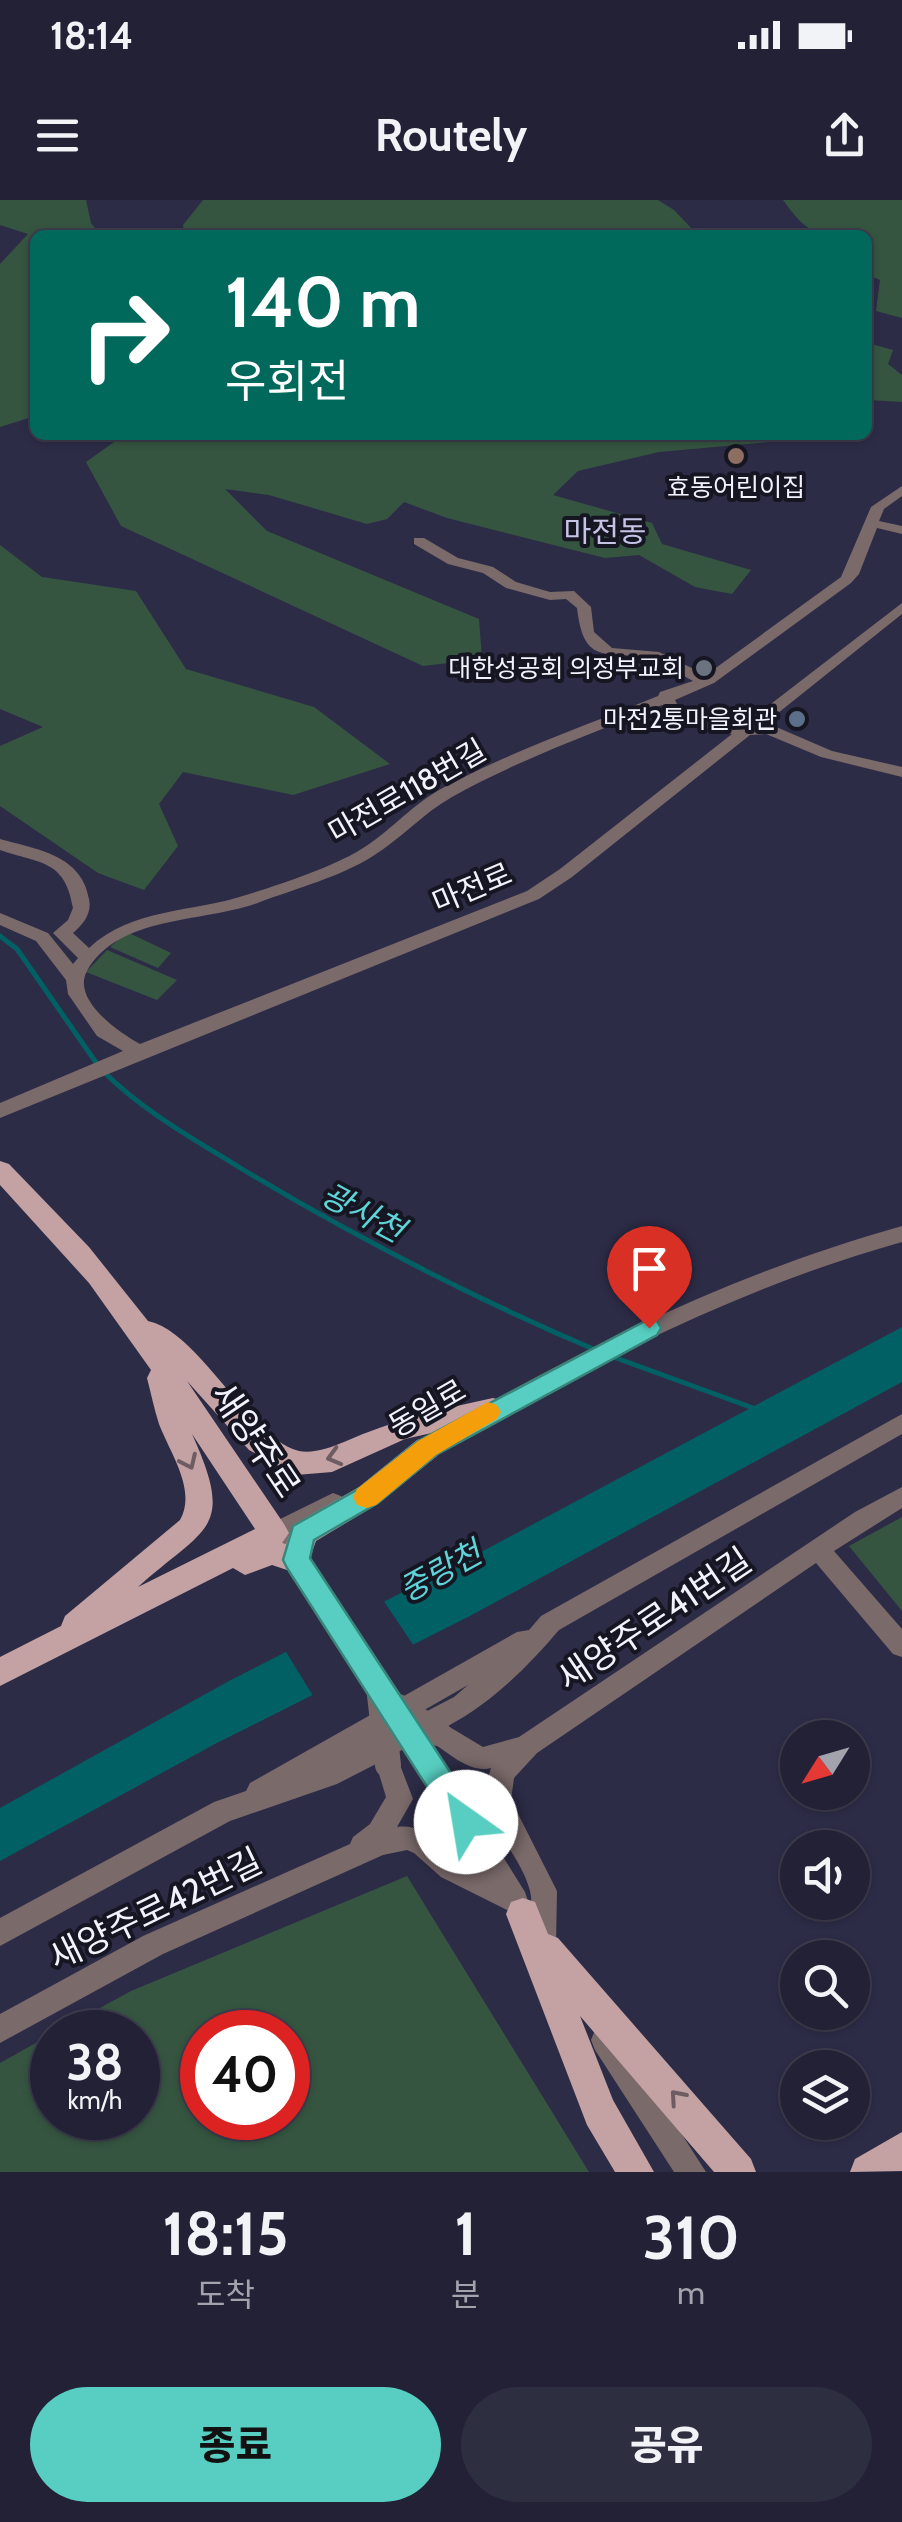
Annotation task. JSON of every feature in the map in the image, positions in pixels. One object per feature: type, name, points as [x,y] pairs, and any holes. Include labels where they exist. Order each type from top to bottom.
[{"type":"main road","name":"새양주로","points":[[0,1170],[13,1193],[63,1232],[122,1307],[233,1478],[274,1533]]},
{"type":"main road","points":[[122,1307],[192,1368],[259,1442],[296,1463],[332,1460],[400,1429],[493,1409]]},
{"type":"main road","points":[[58,1642],[136,1571],[190,1530],[200,1511],[196,1475],[178,1438],[160,1383],[164,1370]]},
{"type":"main road","points":[[125,1610],[272,1552],[299,1564],[302,1534],[369,1496],[427,1448]]},
{"type":"main road","name":"동일로","points":[[0,1672],[274,1533]]},
{"type":"main road","points":[[519,1907],[600,2112],[636,2172]]},
{"type":"main road","points":[[544,1947],[738,2172]]},
{"type":"main road","points":[[868,2172],[902,2150]]},
{"type":"street","name":"마전로118번길","points":[[75,979],[88,957],[111,937],[132,926],[248,900],[364,855],[400,830],[411,815],[446,794],[705,681],[745,657],[846,580],[878,507],[902,490]]},
{"type":"street","points":[[872,523],[902,530]]},
{"type":"street","points":[[419,541],[453,561],[488,570],[517,587],[550,596],[569,594],[584,607],[587,633],[601,648],[654,655],[705,681]]},
{"type":"street","name":"마전로","points":[[0,1112],[133,1054],[533,895],[902,607]]},
{"type":"street","points":[[666,695],[670,707],[692,719],[746,732],[768,728],[812,748],[902,772]]},
{"type":"street","points":[[0,844],[51,858],[73,874],[82,908],[75,923],[62,932],[88,957]]},
{"type":"street","points":[[0,918],[42,937],[75,979],[77,994],[104,1032],[133,1054]]},
{"type":"street","name":"동일로","points":[[274,1533],[493,1409],[649,1328],[733,1290],[902,1234]]},
{"type":"street","points":[[0,1933],[544,1630],[550,1623],[902,1422]]},
{"type":"street","name":"새양주로41번길","points":[[528,1745],[902,1497]]},
{"type":"street","name":"새양주로","points":[[274,1533],[299,1564],[383,1694]]},
{"type":"street","points":[[819,1550],[902,1646]]},
{"type":"street","points":[[383,1694],[429,1740],[519,1907],[691,2172]]},
{"type":"street","points":[[345,1859],[379,1833],[400,1799],[388,1764],[383,1694]]},
{"type":"street","points":[[429,1740],[481,1760],[528,1745]]},
{"type":"street","points":[[528,1745],[502,1773],[498,1800],[544,1891],[544,1947]]},
{"type":"street","points":[[345,1859],[381,1842],[407,1838],[423,1844],[450,1868],[519,1907]]},
{"type":"street","name":"새양주로42번길","points":[[0,2029],[153,1945],[345,1859]]},
{"type":"shaded area","points":[[0,200],[86,200],[91,223],[97,230],[30,230],[30,418],[0,427],[0,264],[28,234],[0,225]]},
{"type":"shaded area","points":[[203,200],[658,200],[693,230],[184,230],[183,225]]},
{"type":"shaded area","points":[[783,200],[902,200],[902,318],[876,311],[880,280],[872,277],[872,230],[812,230]]},
{"type":"shaded area","points":[[872,344],[893,350],[888,364],[902,375],[902,402],[872,400]]},
{"type":"shaded area","points":[[117,440],[780,441],[659,452],[578,471],[553,495],[652,523],[662,544],[751,570],[732,594],[695,587],[639,555],[605,558],[447,518],[404,502],[387,519],[367,524],[269,495],[225,489],[267,531],[479,619],[482,659],[423,666],[121,526],[86,462]]},
{"type":"shaded area","points":[[0,545],[42,577],[136,591],[186,669],[314,707],[390,764],[293,795],[183,772],[159,804],[178,846],[144,890],[98,873],[0,806],[0,746],[43,727],[0,709]]},
{"type":"shaded area","points":[[127,932],[171,953],[158,968],[110,947]]},
{"type":"shaded area","points":[[107,950],[177,980],[157,1000],[86,972]]},
{"type":"shaded area","name":"중랑천","points":[[902,1327],[902,1382],[470,1616],[215,1744],[0,1861],[0,1808],[229,1681],[483,1551]]},
{"type":"shaded area","points":[[902,1517],[902,1611],[849,1546]]},
{"type":"shaded area","points":[[407,1876],[589,2172],[0,2172],[0,2063],[30,2046],[30,2140],[160,2140],[160,2010],[96,2010],[131,1991]]},
{"type":"pier","points":[[381,1597],[416,1649],[315,1699],[283,1647]]},
{"type":"waterway","name":"광사천","points":[[0,936],[17,949],[97,1064]]},
{"type":"waterway","name":"광사천","points":[[104,1072],[170,1124],[329,1219],[462,1289],[598,1351]]},
{"type":"waterway","name":"광사천","points":[[608,1355],[753,1408]]},
{"type":"slow traffic","points":[[367,1497],[427,1448],[488,1412]]},
{"type":"place","name":"효동어린이집","points":[[736,456]]},
{"type":"place","name":"대한성공회 의정부교회","points":[[704,668]]},
{"type":"place","name":"마전2통마을회관","points":[[797,719]]},
{"type":"district","name":"마전동","points":[[605,531]]},
{"type":"route","points":[[466,1822],[296,1560],[302,1534],[369,1496],[427,1448],[649,1328]]}]
